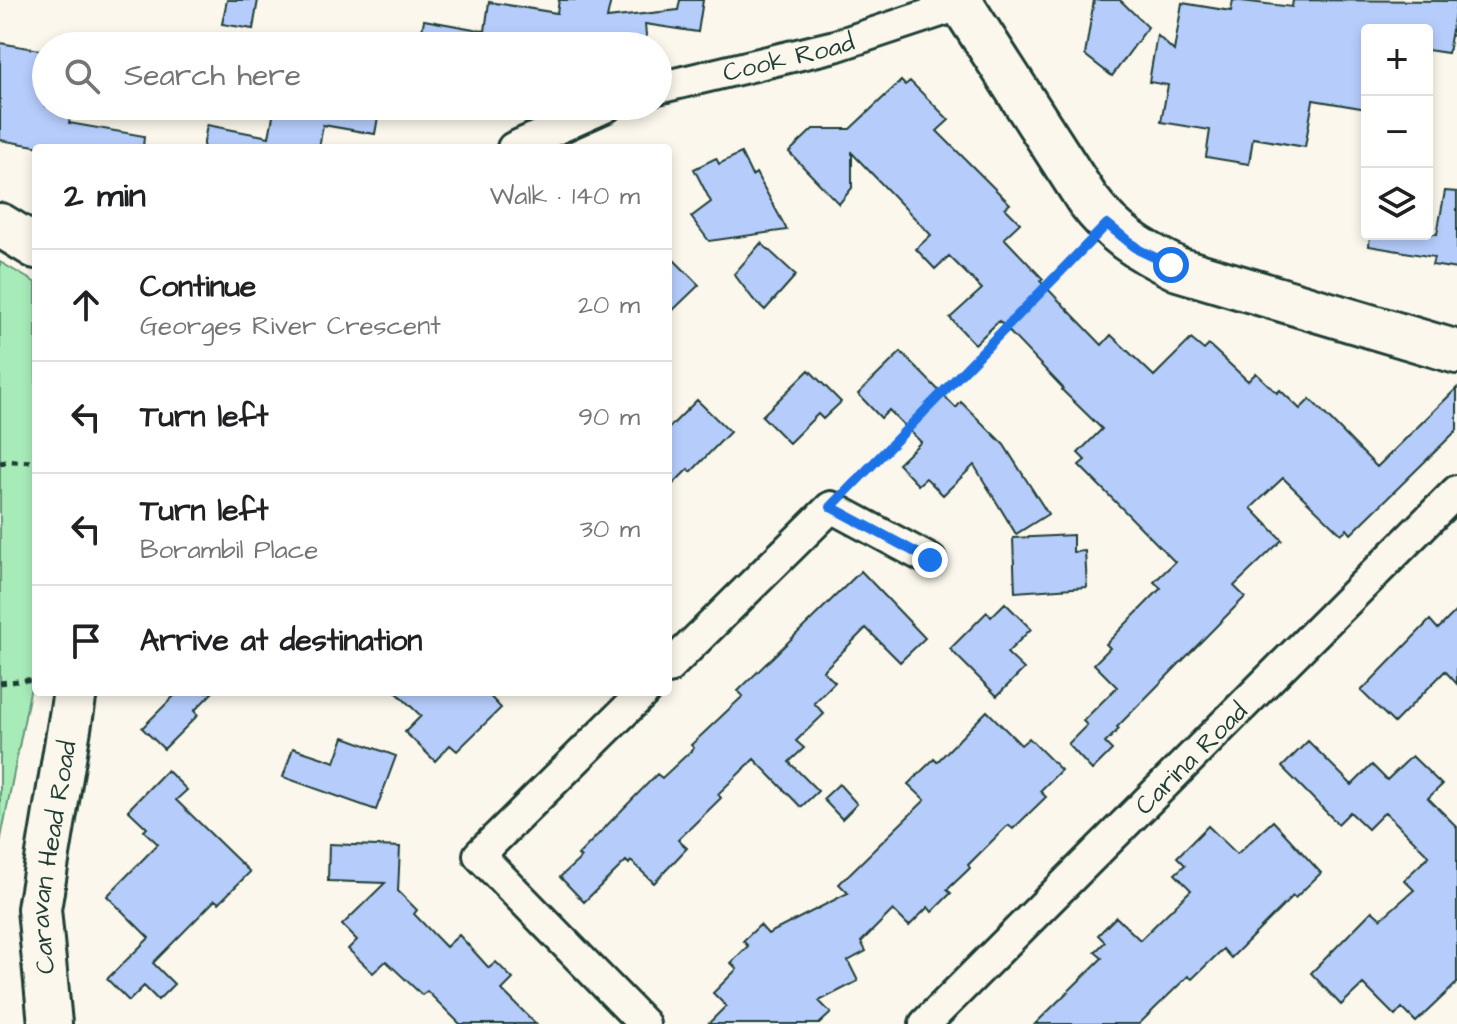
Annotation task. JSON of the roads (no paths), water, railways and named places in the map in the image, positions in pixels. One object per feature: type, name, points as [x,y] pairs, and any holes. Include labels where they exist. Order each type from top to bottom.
[{"type":"street","name":"Cook Road","points":[[672,85],[835,46],[960,2]]},
{"type":"street","points":[[960,2],[1087,199],[1107,224],[1139,250],[1178,269],[1457,352]]},
{"type":"street","points":[[522,144],[576,120]]},
{"type":"street","points":[[0,225],[32,245]]},
{"type":"street","name":"Carina Road","points":[[925,1024],[1457,491]]},
{"type":"street","points":[[672,664],[831,507],[930,560]]},
{"type":"street","name":"Caravan Head Road","points":[[50,1024],[39,909],[74,696]]},
{"type":"street","points":[[640,696],[479,855],[644,1024]]}]
